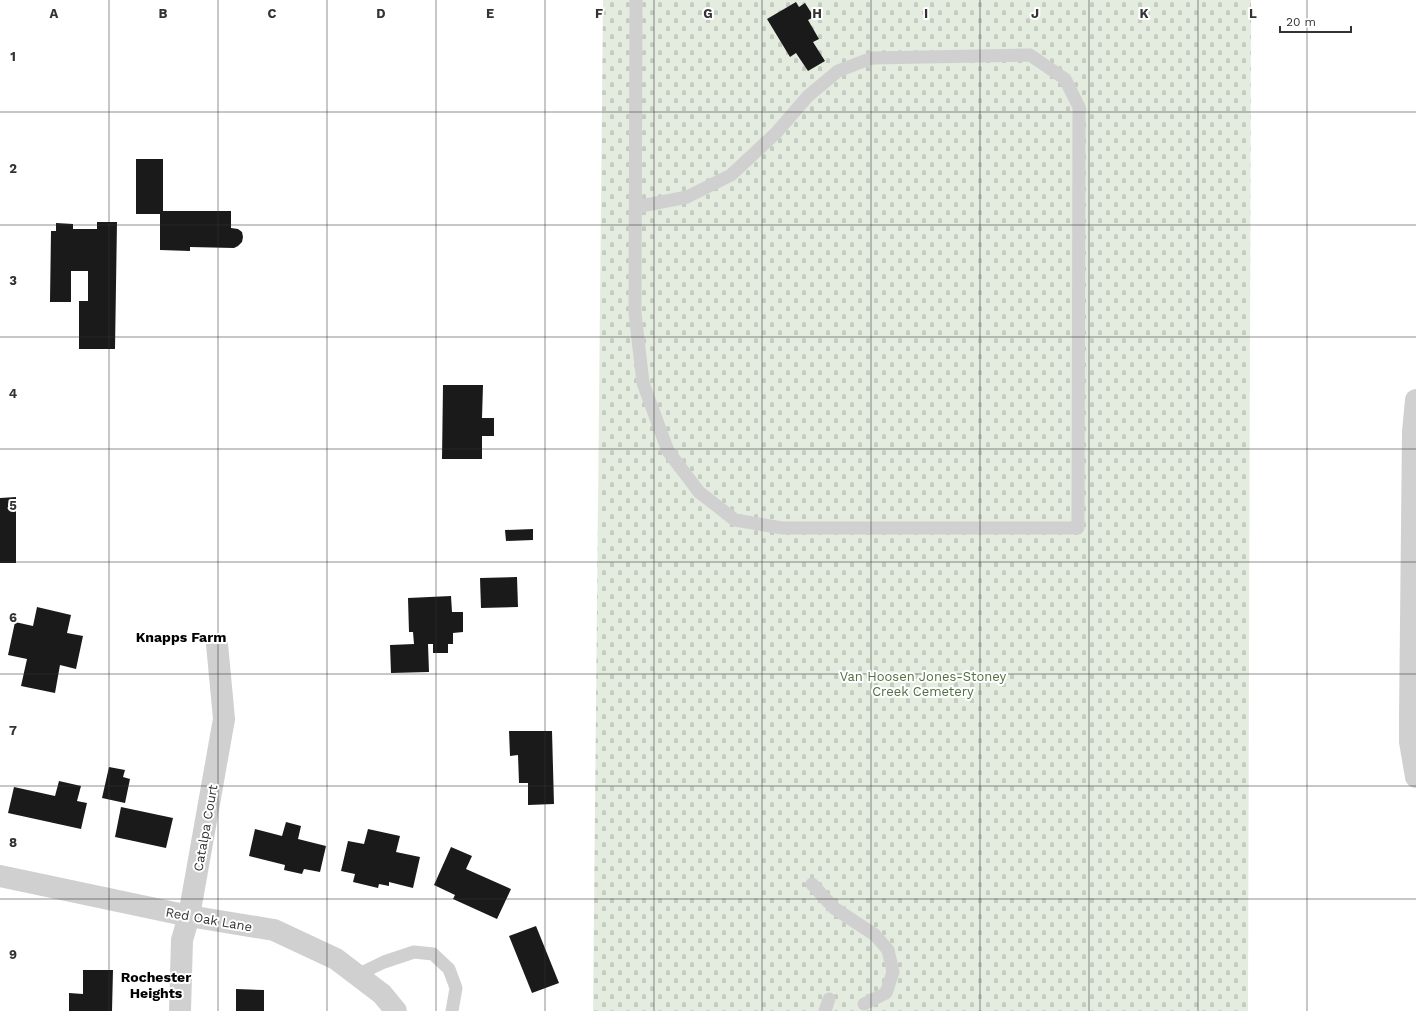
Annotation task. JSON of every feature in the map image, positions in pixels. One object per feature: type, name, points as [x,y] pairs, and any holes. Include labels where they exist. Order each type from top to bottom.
[{"type":"street","points":[[1416,400],[1412,432],[1410,720],[1411,749],[1416,777]]},
{"type":"street","name":"Catalpa Court","points":[[180,1011],[182,940],[189,916],[224,719],[217,644]]},
{"type":"street","name":"Red Oak Lane","points":[[0,876],[189,916],[274,930],[336,959],[382,994],[396,1011]]},
{"type":"lane","points":[[636,0],[635,313],[643,383],[668,451],[699,492],[735,520],[782,528],[1078,528],[1079,107],[1065,79],[1030,55],[872,58],[838,71],[808,96],[776,133],[731,176],[687,197],[636,207]]},
{"type":"lane","points":[[812,884],[834,908],[874,935],[888,950],[893,972],[886,993],[864,1004]]},
{"type":"lane","points":[[358,975],[384,962],[414,952],[433,954],[449,969],[456,988],[452,1011]]},
{"type":"green space","name":"Van Hoosen Jones-Stoney Creek Cemetery","points":[[603,0],[1251,0],[1248,1011],[593,1011]]},
{"type":"building","points":[[796,2],[799,7],[805,3],[814,17],[808,20],[819,39],[813,42],[825,61],[808,71],[796,53],[790,57],[767,19]]},
{"type":"building","points":[[136,159],[163,159],[163,211],[231,211],[231,228],[238,229],[242,232],[242,242],[234,248],[190,247],[190,251],[160,250],[160,214],[136,214]]},
{"type":"building","points":[[97,222],[117,222],[115,349],[79,349],[79,301],[88,301],[88,271],[71,271],[71,302],[50,302],[51,231],[56,231],[56,223],[73,224],[73,229],[97,229]]},
{"type":"building","points":[[443,385],[483,385],[482,418],[494,418],[494,436],[482,436],[482,459],[442,459]]},
{"type":"building","points":[[16,497],[16,563],[0,563],[0,498]]},
{"type":"building","points":[[533,529],[533,540],[506,541],[505,530]]},
{"type":"building","points":[[517,577],[518,607],[481,608],[480,578]]},
{"type":"building","points":[[451,596],[452,612],[463,612],[463,632],[453,633],[453,644],[448,644],[448,653],[433,653],[433,644],[428,644],[429,672],[391,673],[390,645],[414,644],[413,632],[409,632],[408,598]]},
{"type":"building","points":[[37,607],[71,615],[67,633],[83,636],[76,669],[60,665],[55,693],[21,686],[27,659],[8,655],[15,622],[33,626]]},
{"type":"building","points":[[509,731],[552,731],[554,804],[528,805],[528,783],[519,783],[518,755],[510,756]]},
{"type":"building","points":[[109,767],[125,770],[123,777],[130,779],[125,803],[102,798]]},
{"type":"building","points":[[59,781],[81,786],[77,801],[87,803],[81,829],[8,813],[14,787],[55,796]]},
{"type":"building","points":[[121,807],[173,818],[166,848],[115,837]]},
{"type":"building","points":[[286,822],[301,826],[298,839],[326,846],[320,872],[304,869],[302,874],[284,870],[285,865],[249,856],[255,829],[282,836]]},
{"type":"building","points":[[368,829],[400,836],[396,852],[420,857],[413,888],[389,882],[389,886],[379,884],[378,888],[353,882],[355,874],[341,871],[348,841],[364,844]]},
{"type":"building","points":[[451,847],[472,856],[466,869],[511,889],[497,919],[453,899],[455,895],[434,885]]},
{"type":"building","points":[[536,926],[559,983],[532,993],[509,936]]},
{"type":"building","points":[[83,970],[113,970],[112,1011],[69,1011],[69,993],[83,994]]},
{"type":"building","points":[[236,989],[264,990],[264,1011],[236,1011]]},
{"type":"district","name":"Knapps Farm","points":[[181,637]]},
{"type":"district","name":"Rochester Heights","points":[[156,986]]}]
